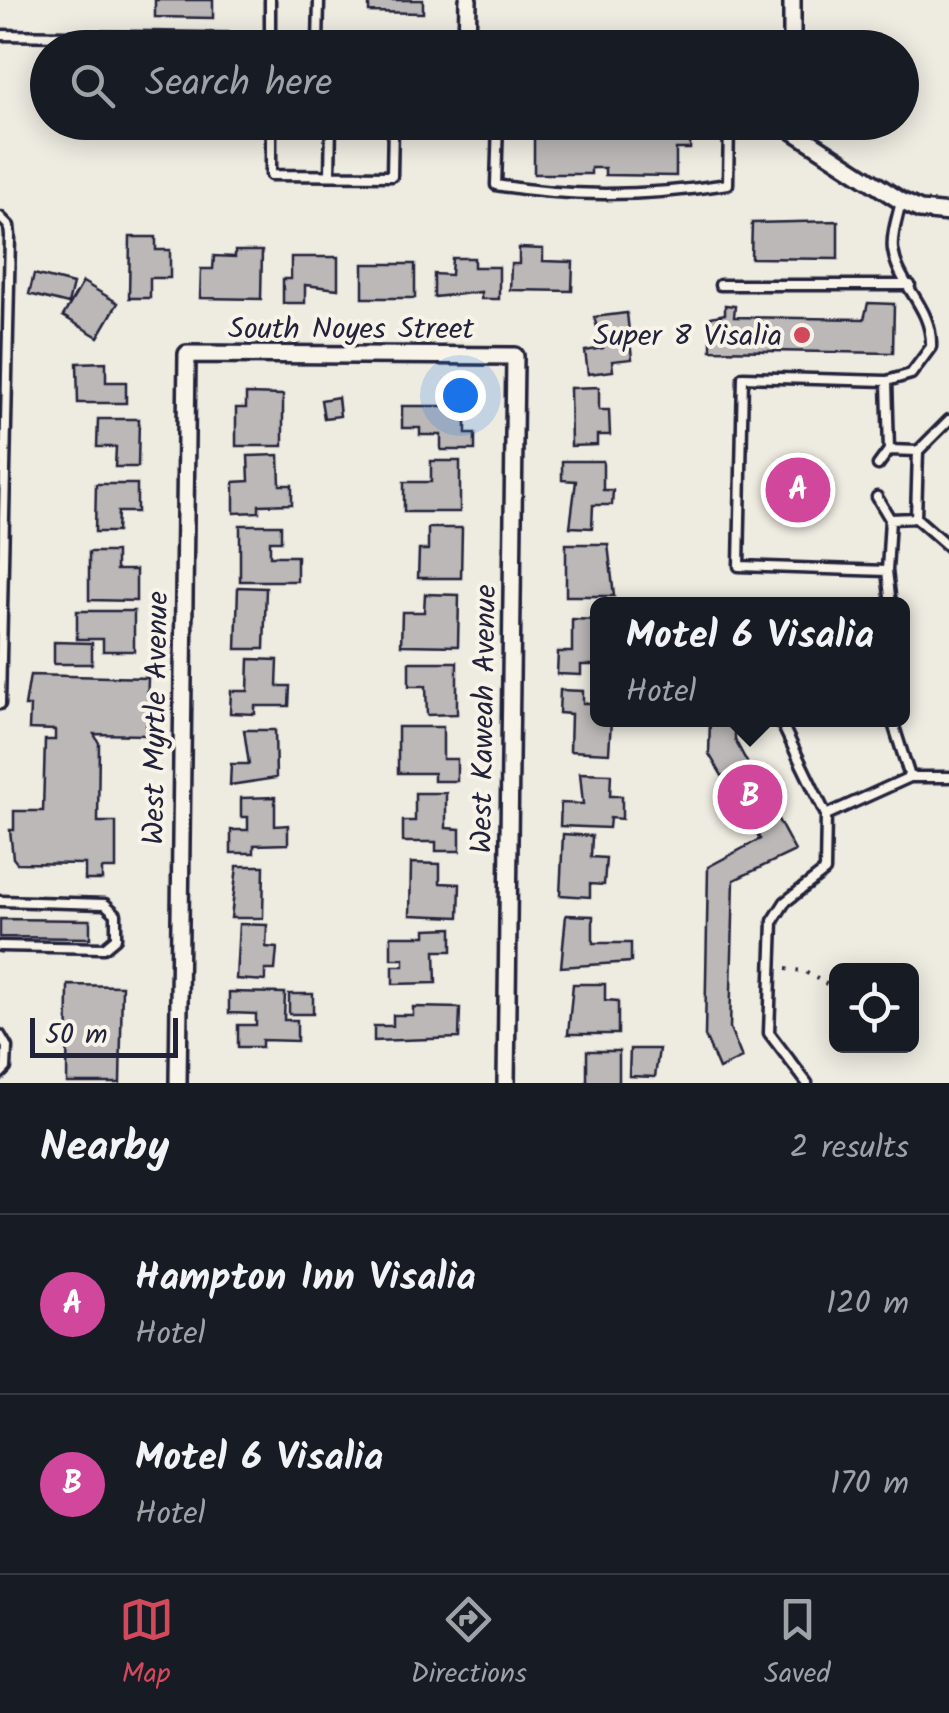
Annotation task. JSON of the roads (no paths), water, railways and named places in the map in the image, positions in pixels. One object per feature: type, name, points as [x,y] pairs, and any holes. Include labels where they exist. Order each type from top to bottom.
[{"type":"street","points":[[467,30],[468,0]]},
{"type":"street","points":[[792,0],[792,30]]},
{"type":"street","points":[[807,140],[901,202],[920,210],[949,213]]},
{"type":"street","name":"South Noyes Street","points":[[187,354],[515,356]]},
{"type":"street","name":"West Myrtle Avenue","points":[[178,1083],[187,354]]},
{"type":"street","name":"West Kaweah Avenue","points":[[506,1083],[515,356]]},
{"type":"lane","points":[[270,0],[271,30]]},
{"type":"lane","points":[[318,30],[319,0]]},
{"type":"lane","points":[[0,35],[30,36]]},
{"type":"lane","points":[[272,140],[271,174],[392,176],[392,140]]},
{"type":"lane","points":[[330,175],[331,140]]},
{"type":"lane","points":[[497,140],[496,185],[562,193],[679,192],[728,184],[729,140]]},
{"type":"lane","points":[[888,570],[740,566],[743,377],[887,382],[911,374],[931,347],[928,316],[892,245],[901,202]]},
{"type":"lane","points":[[0,218],[9,226],[10,236],[0,704]]},
{"type":"lane","points":[[720,285],[910,285]]},
{"type":"lane","points":[[878,464],[889,450],[887,382]]},
{"type":"lane","points":[[916,518],[918,451],[949,420]]},
{"type":"lane","points":[[889,450],[918,451]]},
{"type":"lane","points":[[877,496],[890,519],[890,597]]},
{"type":"lane","points":[[890,519],[916,518],[949,547]]},
{"type":"lane","points":[[783,727],[826,815],[825,872],[785,902],[773,921],[769,1033],[807,1083]]},
{"type":"lane","points":[[894,727],[910,776]]},
{"type":"lane","points":[[826,815],[910,776],[949,777]]},
{"type":"lane","points":[[0,900],[106,904],[116,914],[116,938],[104,948],[0,946]]},
{"type":"lane","points":[[0,1035],[7,1047],[6,1068],[0,1074]]},
{"type":"place","name":"Super 8 Visalia","points":[[802,335]]},
{"type":"place","name":"Hampton Inn Visalia","points":[[798,490]]},
{"type":"place","name":"Motel 6 Visalia","points":[[750,797]]}]
